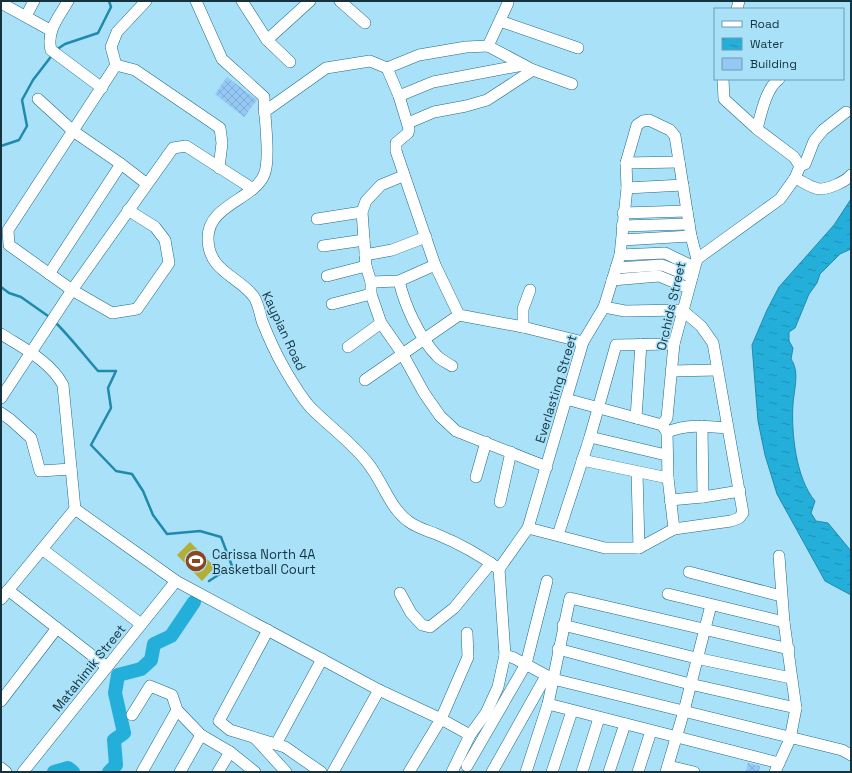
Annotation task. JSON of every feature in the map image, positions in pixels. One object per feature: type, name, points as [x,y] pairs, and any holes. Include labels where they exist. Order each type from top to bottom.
[{"type":"street","points":[[26,16],[34,1]]},
{"type":"street","points":[[68,1],[50,30],[50,43],[55,52],[102,88]]},
{"type":"street","points":[[128,210],[155,227],[165,240],[169,263],[137,309],[112,313],[72,290],[9,245],[8,230],[116,66],[111,47],[117,32],[146,1]]},
{"type":"street","name":"Kaypian Road","points":[[196,1],[222,59],[264,97],[267,160],[265,173],[260,183],[221,212],[211,224],[208,237],[210,251],[217,265],[228,276],[246,288],[255,298],[272,344],[295,386],[310,406],[368,463],[392,501],[407,520],[420,529],[436,534],[483,557],[495,566]]},
{"type":"street","points":[[242,1],[267,40],[290,62]]},
{"type":"street","points":[[267,40],[310,1]]},
{"type":"street","points":[[340,1],[364,23]]},
{"type":"street","points":[[488,46],[508,3]]},
{"type":"street","points":[[1,4],[50,30]]},
{"type":"street","points":[[500,21],[578,48]]},
{"type":"street","points":[[387,68],[419,55],[466,47],[488,46],[528,68],[572,84]]},
{"type":"street","points":[[264,112],[326,68],[370,61],[387,68],[399,96],[408,123],[408,132],[396,143],[395,148],[403,176],[435,265],[459,315]]},
{"type":"street","points":[[116,66],[135,70],[220,128],[222,143],[219,168]]},
{"type":"street","points":[[399,96],[432,82],[528,68]]},
{"type":"street","points":[[408,123],[434,112],[466,106],[486,100],[528,68]]},
{"type":"street","points":[[723,80],[724,98],[757,129],[794,157],[800,166]]},
{"type":"street","points":[[757,129],[770,93],[775,82],[778,80]]},
{"type":"street","points":[[38,99],[73,131],[147,184]]},
{"type":"street","points":[[616,268],[662,265],[694,268],[780,199],[795,178],[800,166],[805,164],[814,141],[823,130],[846,112]]},
{"type":"street","name":"Orchids Street","points":[[643,121],[649,120],[670,130],[675,136],[690,230],[694,268],[674,344],[665,429],[668,478],[674,529]]},
{"type":"street","name":"Everlasting Street","points":[[400,593],[410,613],[422,626],[430,627],[454,608],[495,566],[528,528],[583,342],[604,306],[620,255],[626,188],[626,163],[637,125],[643,121]]},
{"type":"street","points":[[1,398],[72,290],[172,148],[186,146],[253,189]]},
{"type":"street","points":[[626,163],[679,162]]},
{"type":"street","points":[[49,274],[121,164]]},
{"type":"street","points":[[795,178],[818,189],[840,182],[851,175]]},
{"type":"street","points":[[403,176],[381,185],[366,200],[362,212],[366,260],[371,282],[371,294],[381,323],[402,353],[424,393],[440,416],[456,431],[547,467]]},
{"type":"street","points":[[626,188],[683,186]]},
{"type":"street","points":[[623,213],[687,211]]},
{"type":"street","points":[[317,219],[362,212]]},
{"type":"street","points":[[622,226],[690,230]]},
{"type":"street","points":[[622,240],[690,230]]},
{"type":"street","points":[[327,276],[426,237]]},
{"type":"street","points":[[323,246],[364,240]]},
{"type":"street","points":[[620,255],[666,253],[694,268]]},
{"type":"street","points":[[371,282],[399,281],[435,265]]},
{"type":"street","points":[[612,280],[659,276],[688,288]]},
{"type":"street","points":[[399,281],[405,304],[424,338],[437,356],[452,366]]},
{"type":"street","points":[[523,327],[523,309],[530,290]]},
{"type":"street","points":[[332,304],[371,294]]},
{"type":"street","points":[[528,528],[605,548],[639,548],[674,529],[739,518],[743,513],[713,343],[701,326],[682,310],[626,311],[604,306]]},
{"type":"street","points":[[365,380],[459,315],[523,327],[583,342]]},
{"type":"street","points":[[348,348],[381,323]]},
{"type":"street","points":[[1,334],[31,352],[56,373],[63,385],[75,509],[1,599]]},
{"type":"street","points":[[636,418],[641,344]]},
{"type":"street","points":[[558,535],[590,437],[616,345],[674,344]]},
{"type":"street","points":[[671,371],[717,370]]},
{"type":"street","points":[[566,399],[636,418],[665,429],[702,426],[727,428]]},
{"type":"street","points":[[1,413],[31,438],[40,471],[71,469]]},
{"type":"street","points":[[702,426],[703,497]]},
{"type":"street","points":[[590,437],[666,455]]},
{"type":"street","points":[[476,477],[486,442]]},
{"type":"street","points":[[500,502],[512,452]]},
{"type":"street","points":[[582,460],[668,478]]},
{"type":"street","points":[[637,472],[639,548]]},
{"type":"street","points":[[670,500],[703,497],[740,491]]},
{"type":"street","points":[[75,509],[176,581],[379,690],[441,718],[470,735]]},
{"type":"street","points":[[42,549],[141,624]]},
{"type":"street","points":[[548,704],[651,732],[677,736],[777,767],[790,739],[796,708],[781,596],[779,556]]},
{"type":"street","points":[[452,772],[470,735],[486,712],[498,687],[505,655],[495,566]]},
{"type":"street","points":[[689,572],[781,596]]},
{"type":"street","name":"Matahimik Street","points":[[23,772],[176,581]]},
{"type":"street","points":[[467,766],[526,664],[547,581]]},
{"type":"street","points":[[8,590],[108,667]]},
{"type":"street","points":[[668,594],[784,622]]},
{"type":"street","points":[[492,772],[549,678],[558,649],[570,598],[789,649]]},
{"type":"street","points":[[694,772],[667,769],[684,711],[696,658],[711,605]]},
{"type":"street","points":[[563,625],[696,658],[792,678]]},
{"type":"street","points":[[1,700],[57,628]]},
{"type":"street","points":[[268,630],[219,721],[230,730],[285,747],[321,772]]},
{"type":"street","points":[[409,772],[441,718],[468,658],[467,633]]},
{"type":"street","points":[[558,649],[690,684],[796,708]]},
{"type":"street","points":[[505,655],[526,664],[549,678],[790,739],[842,750],[851,754]]},
{"type":"street","points":[[276,744],[322,659]]},
{"type":"street","points":[[526,772],[548,704],[549,678]]},
{"type":"street","points":[[132,715],[150,686],[172,695],[177,710],[201,735],[230,752],[254,772]]},
{"type":"street","points":[[333,772],[379,690]]},
{"type":"street","points":[[142,772],[177,710]]},
{"type":"street","points":[[552,772],[572,711]]},
{"type":"street","points":[[582,772],[599,718]]},
{"type":"street","points":[[609,772],[625,724]]},
{"type":"street","points":[[638,772],[651,732]]},
{"type":"street","points":[[180,772],[201,735]]},
{"type":"street","points":[[254,737],[286,772]]},
{"type":"street","points":[[218,772],[230,752]]},
{"type":"street","points":[[1,768],[6,772]]},
{"type":"shaded area","name":"Carissa North 4A Basketball Court","points":[[190,542],[215,567],[202,581],[177,555]]},
{"type":"water","points":[[851,199],[851,249],[840,254],[820,274],[817,283],[809,294],[795,328],[789,332],[789,341],[793,348],[791,359],[794,364],[796,375],[793,404],[793,428],[799,468],[803,480],[815,501],[811,513],[816,521],[828,523],[851,551],[851,595],[825,581],[777,494],[765,455],[758,421],[752,345],[779,287],[834,225]]},
{"type":"building","points":[[227,77],[257,100],[244,117],[215,94]]},
{"type":"building","points":[[748,763],[760,766],[759,772],[746,771]]},
{"type":"waterway","points":[[56,50],[65,44],[98,33],[111,7],[109,1]]},
{"type":"waterway","points":[[1,146],[19,140],[27,126],[22,100],[33,80],[53,54]]},
{"type":"waterway","points":[[1,287],[9,293],[21,297],[48,316]]},
{"type":"waterway","points":[[56,323],[98,371],[116,371],[108,388],[111,408],[91,445],[116,471],[132,474],[143,491],[153,515],[167,534],[200,531],[221,537],[232,566],[209,581]]},
{"type":"waterway","points":[[109,772],[116,765],[114,740],[124,733],[115,693],[118,675],[141,669],[151,660],[154,644],[171,636],[194,602]]},
{"type":"waterway","points":[[54,772],[68,768],[73,772]]},
{"type":"place","name":"Carissa North 4A Basketball Court","points":[[196,561]]}]
